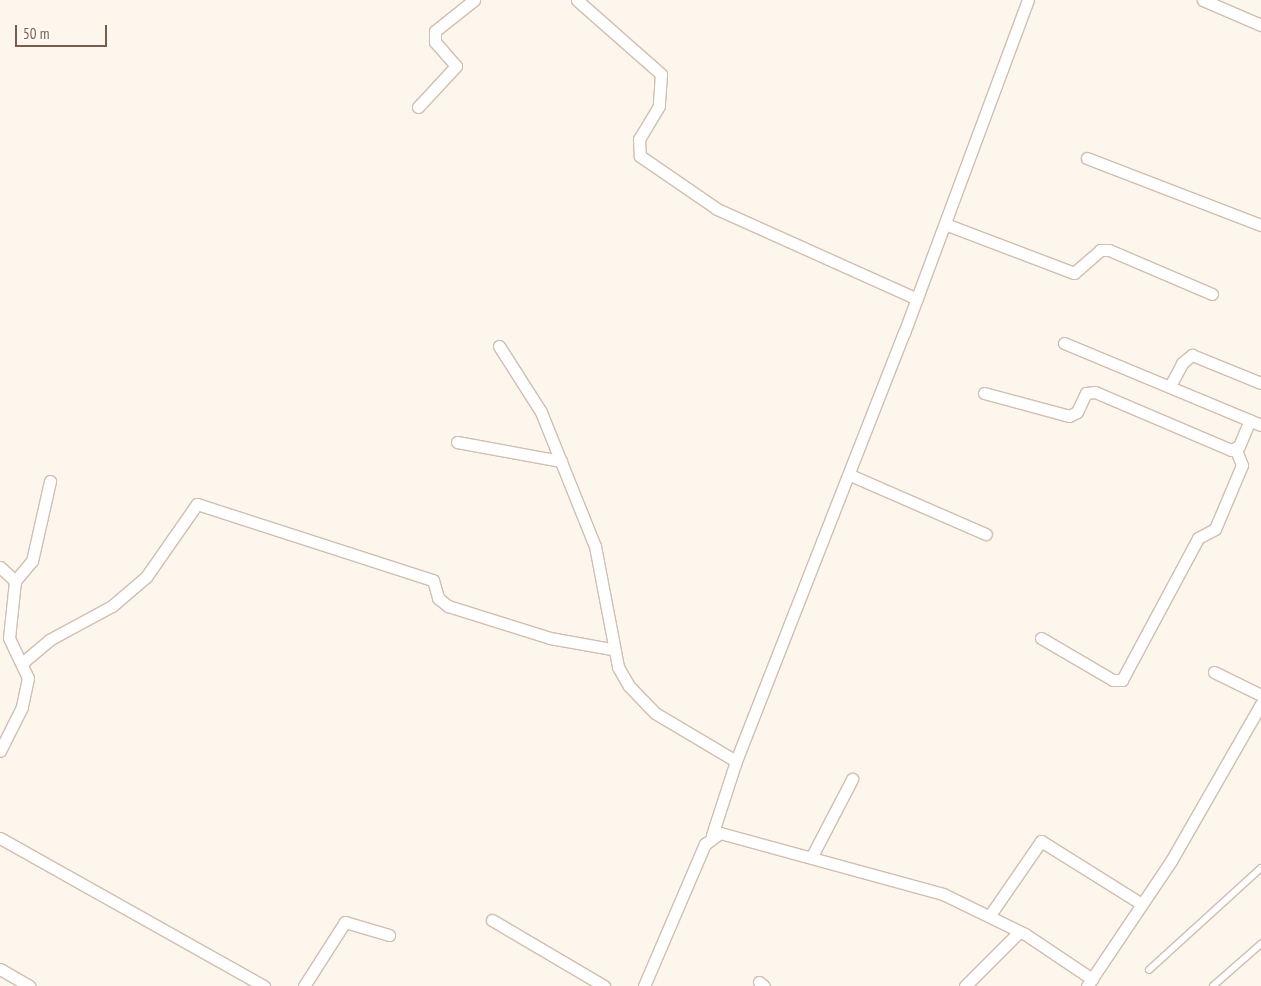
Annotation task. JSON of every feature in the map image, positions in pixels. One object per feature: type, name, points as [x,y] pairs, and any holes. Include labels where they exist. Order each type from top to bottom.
[{"type":"street","points":[[418,107],[456,66],[435,42],[435,31],[474,0]]},
{"type":"street","points":[[577,0],[661,74],[659,106],[639,139],[640,156],[717,209],[917,299]]},
{"type":"street","points":[[644,986],[712,835],[736,761],[850,475],[1028,0]]},
{"type":"street","points":[[1203,0],[1261,25]]},
{"type":"street","points":[[1087,158],[1261,225]]},
{"type":"street","points":[[945,224],[1074,273],[1100,250],[1109,250],[1212,294]]},
{"type":"street","points":[[1064,343],[1256,422],[1236,450]]},
{"type":"street","points":[[499,346],[541,412],[595,546],[612,649],[622,674],[641,701],[669,723],[736,761]]},
{"type":"street","points":[[1170,386],[1182,363],[1192,355],[1261,383]]},
{"type":"street","points":[[984,393],[1069,416],[1077,412],[1086,393],[1094,392],[1236,450],[1242,465],[1215,529],[1198,538],[1122,680],[1108,678],[1041,638]]},
{"type":"street","points":[[457,442],[561,461]]},
{"type":"street","points":[[850,475],[986,534]]},
{"type":"street","points":[[0,751],[26,697],[28,678],[9,630],[15,581],[32,561],[50,480]]},
{"type":"street","points":[[19,658],[112,606],[146,577],[197,504],[433,580],[438,598],[448,606],[550,638],[612,649]]},
{"type":"street","points":[[0,567],[15,581]]},
{"type":"street","points":[[1214,672],[1261,695]]},
{"type":"street","points":[[712,835],[733,834],[943,894],[1019,932],[1089,982],[1142,904],[1261,704]]},
{"type":"street","points":[[812,856],[852,779]]},
{"type":"street","points":[[0,838],[264,986]]},
{"type":"street","points":[[990,916],[1041,841],[1142,904]]},
{"type":"street","points":[[492,920],[604,986]]},
{"type":"street","points":[[304,986],[345,922],[389,935]]},
{"type":"street","points":[[965,986],[1019,932]]},
{"type":"street","points":[[0,969],[29,986]]},
{"type":"lane","points":[[1148,970],[1261,868]]},
{"type":"lane","points":[[1213,986],[1261,944]]}]
